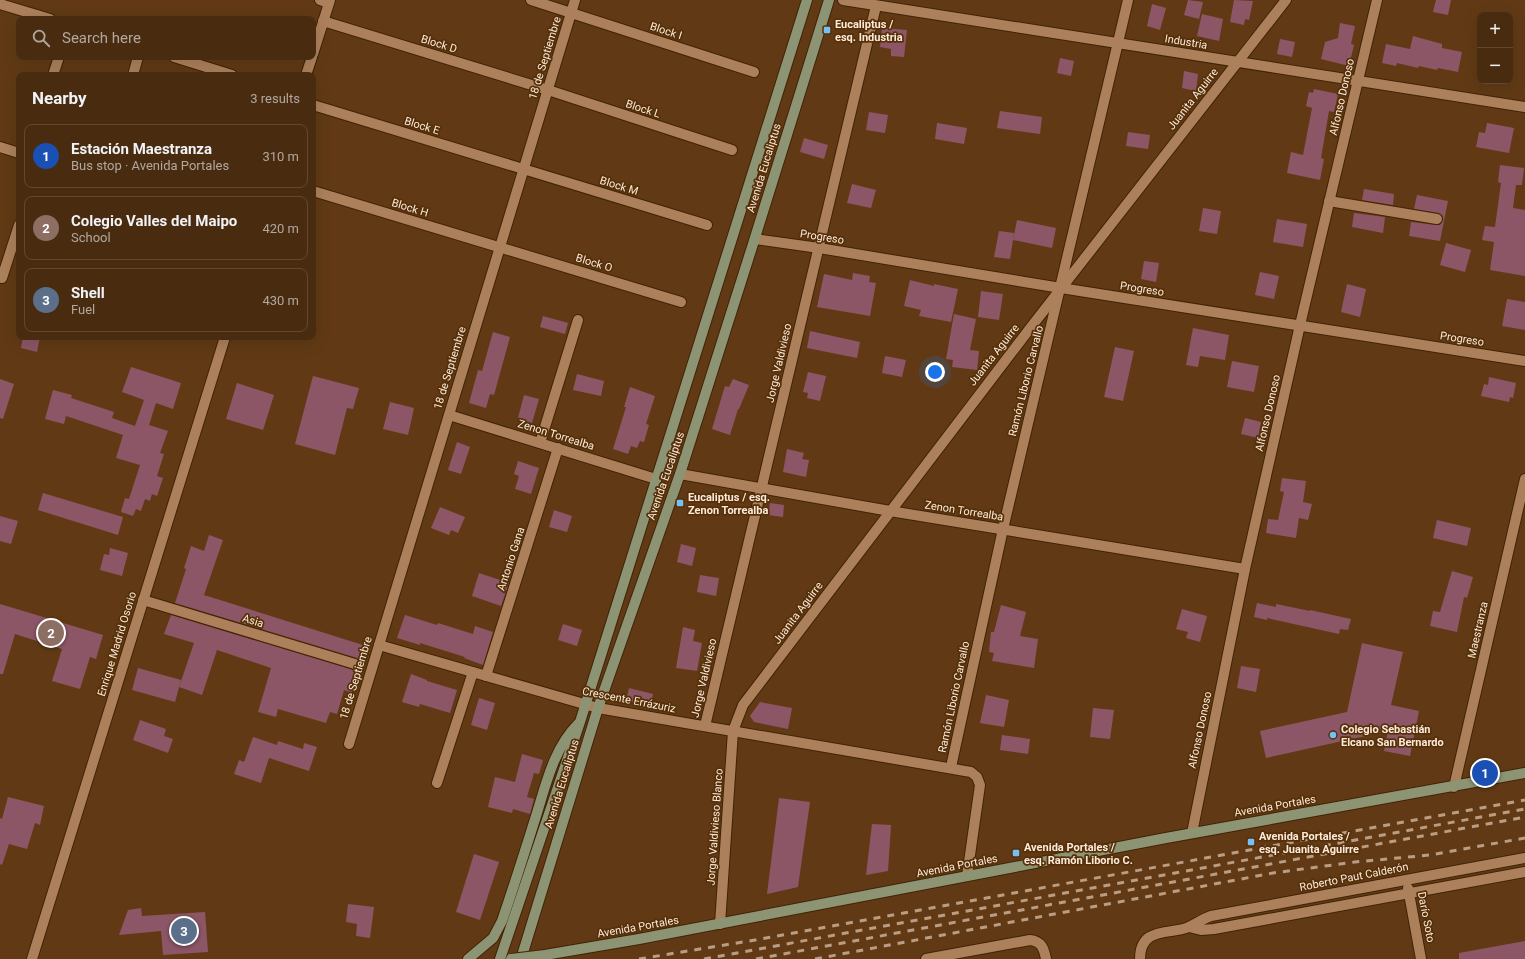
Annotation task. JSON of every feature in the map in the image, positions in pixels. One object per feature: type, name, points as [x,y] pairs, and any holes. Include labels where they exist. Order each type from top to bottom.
[{"type":"main road","name":"Avenida Eucaliptus","points":[[500,959],[580,722],[807,0]]},
{"type":"main road","name":"Avenida Eucaliptus","points":[[521,959],[598,708],[680,474],[829,0]]},
{"type":"main road","points":[[468,959],[493,938],[502,921],[548,778],[563,742],[580,722]]},
{"type":"main road","name":"Avenida Portales","points":[[511,959],[545,955],[720,924],[1192,833],[1525,773]]},
{"type":"street","name":"Block I","points":[[531,0],[754,72]]},
{"type":"street","name":"18 de Septiembre","points":[[349,744],[575,0]]},
{"type":"street","name":"Industria","points":[[843,0],[1525,107]]},
{"type":"street","name":"Ramón Liborio Carvallo","points":[[951,767],[1003,529],[1128,0]]},
{"type":"street","name":"Juanita Aguirre","points":[[733,731],[743,705],[1061,288],[1286,0]]},
{"type":"street","name":"Alfonso Donoso","points":[[1192,833],[1246,569],[1300,326],[1377,0]]},
{"type":"street","points":[[316,44],[323,21],[326,1]]},
{"type":"street","points":[[0,4],[40,16]]},
{"type":"street","name":"Jorge Valdivieso","points":[[705,726],[876,6]]},
{"type":"street","name":"Block D","points":[[323,21],[548,90]]},
{"type":"street","points":[[54,72],[58,60]]},
{"type":"street","points":[[134,72],[137,60]]},
{"type":"street","points":[[182,60],[215,72]]},
{"type":"street","points":[[307,72],[311,60]]},
{"type":"street","name":"Block L","points":[[548,90],[732,150]]},
{"type":"street","name":"Block E","points":[[316,106],[523,169]]},
{"type":"street","points":[[0,147],[16,152]]},
{"type":"street","name":"Block M","points":[[523,169],[707,225]]},
{"type":"street","name":"Block H","points":[[316,192],[500,248]]},
{"type":"street","points":[[1329,201],[1437,219]]},
{"type":"street","name":"Progreso","points":[[755,239],[1525,361]]},
{"type":"street","points":[[2,278],[14,258],[16,245]]},
{"type":"street","name":"Block O","points":[[500,248],[681,302]]},
{"type":"street","points":[[540,443],[578,320]]},
{"type":"street","name":"Enrique Madrid Osorio","points":[[32,959],[224,340]]},
{"type":"street","name":"Zenon Torrealba","points":[[449,415],[656,479]]},
{"type":"street","name":"Antonio Gana","points":[[486,676],[558,448]]},
{"type":"street","name":"Zenon Torrealba","points":[[680,474],[890,511],[1246,569]]},
{"type":"street","name":"Maestranza","points":[[1454,787],[1525,479]]},
{"type":"street","name":"Asia","points":[[143,600],[355,664]]},
{"type":"street","name":"Crescente Errázuriz","points":[[379,645],[598,708],[951,767],[971,772],[977,777],[980,785],[967,876]]},
{"type":"street","points":[[437,783],[473,672]]},
{"type":"street","name":"Jorge Valdivieso Blanco","points":[[720,924],[733,731]]},
{"type":"street","name":"Roberto Paut Calderón","points":[[1189,927],[1200,920],[1211,916],[1525,858]]},
{"type":"street","name":"Roberto Paut Calderón","points":[[1140,959],[1142,948],[1151,936],[1158,933],[1189,927],[1207,930],[1525,872]]},
{"type":"street","name":"Darío Soto","points":[[1406,880],[1421,959]]},
{"type":"street","points":[[926,959],[956,956],[1036,940],[1041,945],[1046,959]]},
{"type":"building","points":[[1188,0],[1203,2],[1199,19],[1184,15]]},
{"type":"building","points":[[1234,0],[1253,1],[1249,20],[1245,19],[1244,25],[1230,22]]},
{"type":"building","points":[[1436,0],[1451,0],[1448,15],[1433,12]]},
{"type":"building","points":[[1152,4],[1166,8],[1160,30],[1147,26]]},
{"type":"building","points":[[1202,14],[1223,19],[1219,41],[1197,36]]},
{"type":"building","points":[[1340,23],[1355,26],[1351,44],[1354,45],[1349,66],[1321,59],[1325,42],[1338,38]]},
{"type":"building","points":[[882,28],[907,30],[904,57],[891,56],[891,49],[880,47]]},
{"type":"building","points":[[1413,36],[1442,44],[1442,48],[1462,52],[1458,72],[1438,68],[1437,70],[1419,66],[1418,68],[1397,63],[1396,66],[1382,63],[1386,44],[1410,49]]},
{"type":"building","points":[[1280,39],[1295,42],[1292,57],[1277,54]]},
{"type":"building","points":[[1060,58],[1074,61],[1071,76],[1057,73]]},
{"type":"building","points":[[1184,71],[1198,74],[1196,91],[1182,88]]},
{"type":"building","points":[[1314,89],[1338,94],[1334,112],[1329,111],[1321,158],[1324,159],[1320,180],[1287,173],[1291,152],[1303,155],[1312,108],[1306,106],[1309,92],[1313,93]]},
{"type":"building","points":[[1000,111],[1042,117],[1040,134],[997,128]]},
{"type":"building","points":[[869,112],[888,115],[885,133],[866,130]]},
{"type":"building","points":[[937,123],[967,128],[964,144],[935,139]]},
{"type":"building","points":[[1487,123],[1514,128],[1509,153],[1476,147],[1479,132],[1485,133]]},
{"type":"building","points":[[1128,132],[1150,135],[1148,149],[1126,146]]},
{"type":"building","points":[[804,138],[828,145],[824,159],[800,152]]},
{"type":"building","points":[[1500,165],[1524,168],[1522,185],[1516,185],[1513,208],[1525,210],[1525,276],[1490,270],[1494,242],[1482,240],[1485,226],[1495,227],[1501,183],[1498,182]]},
{"type":"building","points":[[852,184],[876,190],[871,208],[847,203]]},
{"type":"building","points":[[1364,189],[1394,194],[1393,205],[1362,200]]},
{"type":"building","points":[[1417,195],[1448,201],[1440,241],[1409,236],[1411,222],[1440,225],[1443,220],[1443,216],[1438,213],[1414,209]]},
{"type":"building","points":[[1203,208],[1221,211],[1217,234],[1199,231]]},
{"type":"building","points":[[1354,213],[1385,217],[1383,233],[1352,227]]},
{"type":"building","points":[[1277,219],[1307,224],[1303,247],[1273,242]]},
{"type":"building","points":[[1017,220],[1056,228],[1052,248],[1013,240]]},
{"type":"building","points":[[999,231],[1014,233],[1010,259],[994,257]]},
{"type":"building","points":[[1446,243],[1471,250],[1465,272],[1440,265]]},
{"type":"building","points":[[1144,261],[1159,263],[1156,282],[1141,279]]},
{"type":"building","points":[[1260,272],[1279,276],[1274,299],[1255,295]]},
{"type":"building","points":[[853,273],[870,276],[869,282],[876,283],[870,316],[817,307],[824,274],[852,280]]},
{"type":"building","points":[[910,280],[934,286],[934,284],[958,289],[951,322],[919,316],[921,310],[904,306]]},
{"type":"building","points":[[1347,284],[1366,289],[1360,317],[1341,312]]},
{"type":"building","points":[[981,291],[1003,294],[999,320],[978,317]]},
{"type":"building","points":[[1507,299],[1525,302],[1525,330],[1502,326]]},
{"type":"building","points":[[954,314],[976,319],[970,350],[979,351],[977,370],[952,367],[953,360],[946,359]]},
{"type":"building","points":[[543,316],[568,323],[565,334],[540,327]]},
{"type":"building","points":[[1193,328],[1229,335],[1225,360],[1200,356],[1198,367],[1186,365]]},
{"type":"building","points":[[810,331],[860,342],[857,358],[807,348]]},
{"type":"building","points":[[493,332],[510,337],[494,395],[490,394],[486,408],[469,403],[478,370],[482,371]]},
{"type":"building","points":[[22,340],[39,340],[37,352],[21,348]]},
{"type":"building","points":[[1115,347],[1134,351],[1123,401],[1104,397]]},
{"type":"building","points":[[885,356],[906,360],[902,377],[882,373]]},
{"type":"building","points":[[1232,361],[1259,366],[1254,392],[1227,387]]},
{"type":"building","points":[[131,367],[181,383],[173,409],[156,403],[149,425],[168,431],[160,453],[164,454],[157,476],[163,478],[157,496],[152,494],[150,501],[145,499],[141,511],[136,509],[133,516],[121,512],[125,498],[129,499],[140,465],[116,458],[123,435],[66,416],[64,424],[45,419],[53,390],[72,395],[71,398],[114,412],[112,418],[135,426],[144,400],[122,392]]},
{"type":"building","points":[[808,372],[826,376],[820,401],[807,398],[808,393],[803,392]]},
{"type":"building","points":[[577,374],[604,381],[601,396],[573,390]]},
{"type":"building","points":[[313,376],[359,388],[353,409],[347,408],[335,455],[295,444]]},
{"type":"building","points":[[1489,377],[1516,383],[1513,398],[1510,397],[1509,402],[1481,396],[1484,384],[1488,385]]},
{"type":"building","points":[[0,379],[14,384],[3,419],[0,418]]},
{"type":"building","points":[[733,379],[749,385],[738,409],[730,435],[712,429],[725,386],[729,387]]},
{"type":"building","points":[[237,383],[274,395],[263,430],[226,419]]},
{"type":"building","points":[[630,387],[655,396],[646,424],[649,425],[644,442],[640,441],[637,448],[631,446],[628,454],[613,449],[626,407],[624,407]]},
{"type":"building","points":[[524,395],[539,399],[532,423],[518,418]]},
{"type":"building","points":[[390,402],[414,408],[408,435],[383,429]]},
{"type":"building","points":[[1245,418],[1261,422],[1258,438],[1241,434]]},
{"type":"building","points":[[457,442],[470,447],[461,474],[448,470]]},
{"type":"building","points":[[787,449],[804,453],[802,459],[809,460],[806,477],[783,472]]},
{"type":"building","points":[[518,461],[539,468],[531,494],[515,489],[519,476],[514,474]]},
{"type":"building","points":[[1282,478],[1306,481],[1303,502],[1312,504],[1308,520],[1299,518],[1296,538],[1266,533],[1268,519],[1278,520],[1284,492],[1280,491]]},
{"type":"building","points":[[43,493],[123,517],[118,535],[38,510]]},
{"type":"building","points":[[770,503],[784,505],[783,517],[768,515]]},
{"type":"building","points":[[440,507],[465,517],[458,533],[451,530],[449,535],[431,528]]},
{"type":"building","points":[[554,510],[572,516],[567,532],[549,527]]},
{"type":"building","points":[[0,516],[18,521],[11,544],[0,541]]},
{"type":"building","points":[[1437,520],[1471,528],[1467,546],[1433,538]]},
{"type":"building","points":[[209,535],[223,540],[204,595],[366,646],[361,662],[357,658],[175,603],[186,569],[184,568],[191,546],[204,551]]},
{"type":"building","points":[[681,544],[696,548],[692,566],[677,562]]},
{"type":"building","points":[[110,548],[128,553],[122,576],[100,570],[104,554],[109,555]]},
{"type":"building","points":[[1452,571],[1473,577],[1467,598],[1464,597],[1457,632],[1430,626],[1433,611],[1440,612]]},
{"type":"building","points":[[479,573],[509,583],[501,606],[472,596]]},
{"type":"building","points":[[700,575],[719,578],[716,596],[697,592]]},
{"type":"building","points":[[1257,603],[1276,607],[1276,604],[1351,619],[1348,630],[1340,629],[1339,634],[1267,618],[1267,620],[1254,617]]},
{"type":"building","points":[[0,604],[103,635],[96,659],[90,657],[80,689],[52,681],[62,649],[15,634],[3,674],[0,674]]},
{"type":"building","points":[[1001,605],[1026,612],[1020,636],[1038,639],[1034,668],[992,661],[994,653],[989,652],[991,632],[994,632]]},
{"type":"building","points":[[1182,609],[1207,616],[1200,642],[1186,638],[1188,632],[1176,629]]},
{"type":"building","points":[[171,615],[353,670],[359,669],[353,693],[344,690],[337,714],[330,712],[326,723],[278,709],[276,717],[258,712],[271,668],[217,650],[202,695],[179,687],[194,643],[164,634]]},
{"type":"building","points":[[405,615],[473,634],[475,626],[493,632],[483,665],[464,658],[465,657],[420,643],[420,645],[397,638]]},
{"type":"building","points":[[563,624],[582,630],[577,646],[558,640]]},
{"type":"building","points":[[683,627],[695,630],[693,641],[702,643],[697,671],[676,668]]},
{"type":"building","points":[[1362,643],[1403,652],[1391,705],[1419,711],[1410,756],[1384,751],[1388,731],[1266,758],[1260,731],[1347,712]]},
{"type":"building","points":[[1241,666],[1260,669],[1256,692],[1237,688]]},
{"type":"building","points":[[138,668],[181,680],[175,702],[132,690]]},
{"type":"building","points":[[411,674],[427,681],[457,690],[450,713],[420,704],[419,707],[402,702]]},
{"type":"building","points":[[629,688],[653,694],[650,707],[626,701]]},
{"type":"building","points":[[986,695],[1009,700],[1004,727],[980,723]]},
{"type":"building","points":[[479,698],[495,703],[487,730],[471,725]]},
{"type":"building","points":[[760,702],[792,708],[788,729],[754,722],[750,716]]},
{"type":"building","points":[[1093,708],[1114,710],[1110,739],[1090,737]]},
{"type":"building","points":[[140,720],[166,729],[164,736],[173,739],[168,753],[133,740]]},
{"type":"building","points":[[1002,735],[1030,739],[1028,754],[1000,750]]},
{"type":"building","points":[[253,737],[277,745],[278,741],[303,749],[304,743],[317,747],[309,771],[269,758],[261,783],[234,774],[239,760],[244,762]]},
{"type":"building","points":[[522,754],[543,760],[539,774],[534,773],[527,797],[534,799],[530,814],[513,809],[512,813],[488,807],[495,777],[515,782]]},
{"type":"building","points":[[8,797],[44,806],[40,825],[35,823],[27,849],[9,844],[2,865],[0,864],[0,818],[2,819]]},
{"type":"building","points":[[779,798],[810,802],[798,887],[767,894]]},
{"type":"building","points":[[872,824],[891,825],[888,871],[866,875]]},
{"type":"building","points":[[474,854],[499,862],[480,920],[456,912]]},
{"type":"building","points":[[348,904],[374,907],[370,938],[356,936],[357,924],[346,922]]},
{"type":"building","points":[[141,908],[142,916],[205,912],[208,952],[163,955],[161,931],[119,935],[128,910]]},
{"type":"building","points":[[1525,941],[1525,959],[1459,959],[1459,953]]},
{"type":"railway","points":[[639,959],[755,940],[1525,800]]},
{"type":"railway","points":[[704,959],[1525,809]]},
{"type":"railway","points":[[756,959],[1525,817]]},
{"type":"railway","points":[[815,959],[1273,873],[1355,862],[1430,855],[1525,838]]},
{"type":"place","name":"Eucaliptus / esq. Industria","points":[[827,30]]},
{"type":"place","name":"Eucaliptus / esq. Zenon Torrealba","points":[[680,503]]},
{"type":"place","name":"Colegio Valles del Maipo","points":[[51,633]]},
{"type":"place","name":"Colegio Sebastián Elcano San Bernardo","points":[[1333,735]]},
{"type":"place","name":"Estación Maestranza","points":[[1485,773]]},
{"type":"place","name":"Avenida Portales / esq. Juanita Aguirre","points":[[1251,842]]},
{"type":"place","name":"Avenida Portales / esq. Ramón Liborio C.","points":[[1016,853]]},
{"type":"place","name":"Shell","points":[[184,931]]}]
